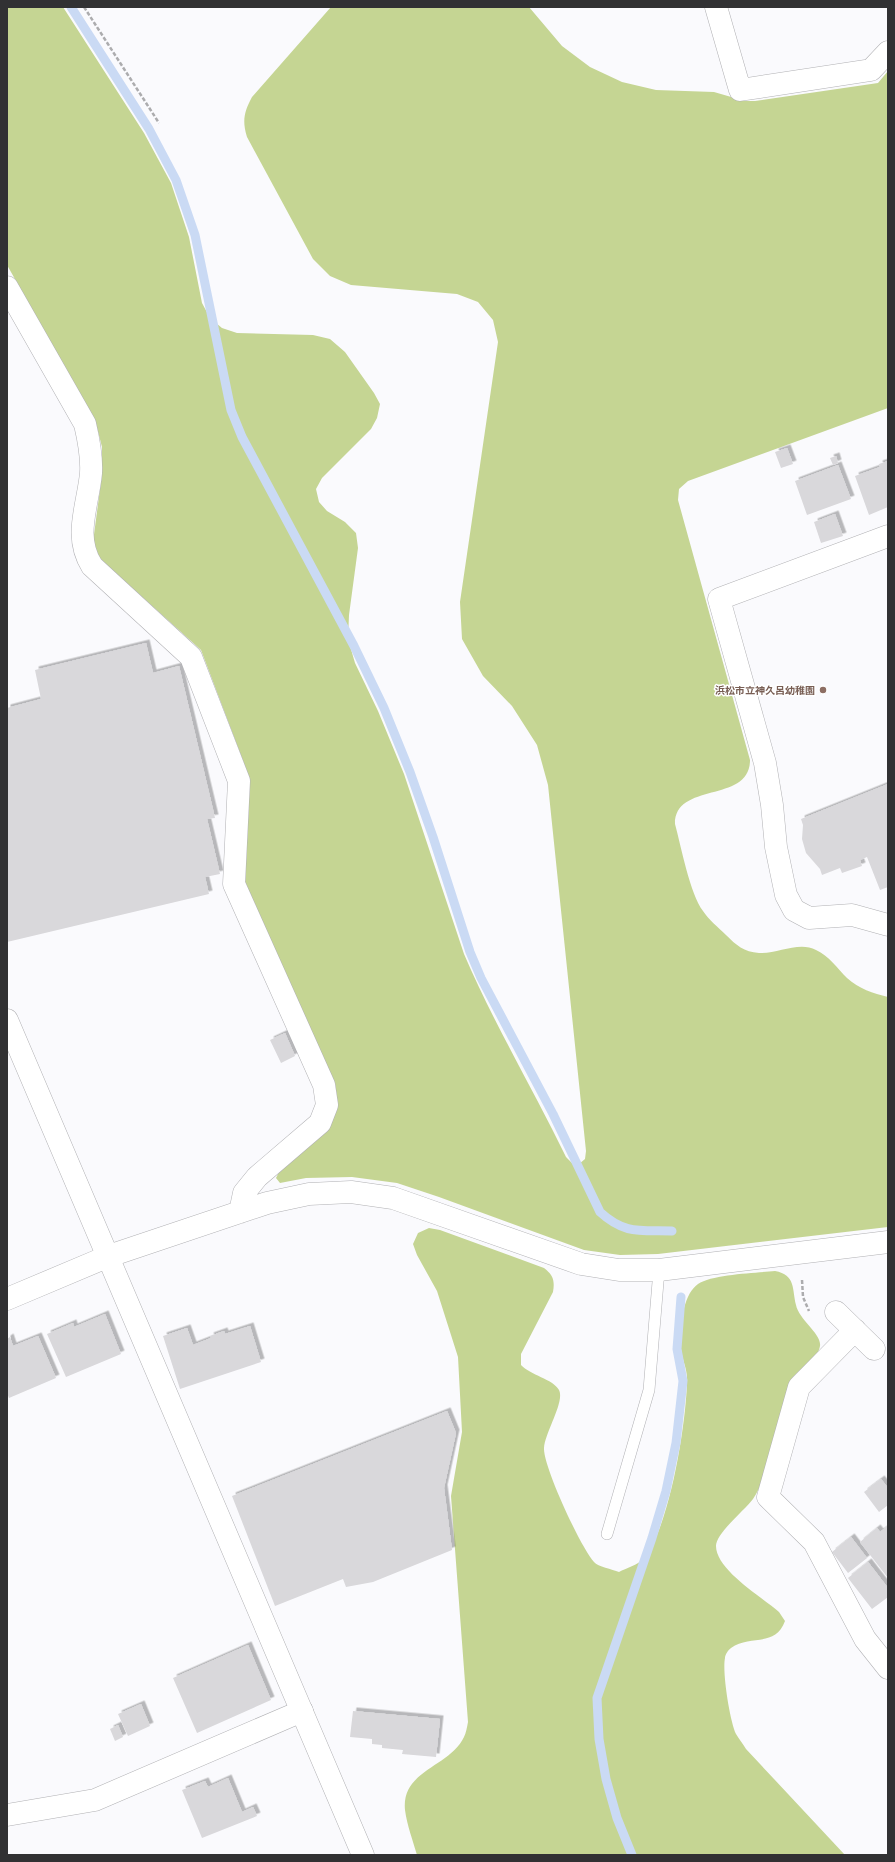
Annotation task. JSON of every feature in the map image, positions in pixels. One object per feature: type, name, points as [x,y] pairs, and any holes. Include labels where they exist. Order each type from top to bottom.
[{"type":"street","points":[[716,7],[740,90],[871,70],[888,52]]},
{"type":"street","points":[[7,287],[85,424],[91,448],[91,473],[82,543],[85,555],[92,566],[191,657],[239,781],[234,884],[324,1085],[327,1105],[320,1123],[257,1177],[244,1193],[240,1212]]},
{"type":"street","points":[[888,536],[719,599],[765,763],[772,805],[776,847],[786,896],[794,910],[809,918],[852,915],[888,925]]},
{"type":"street","points":[[7,1020],[109,1256],[363,1855]]},
{"type":"street","points":[[7,1299],[109,1256],[267,1203],[309,1194],[351,1192],[393,1198],[581,1264],[619,1270],[658,1270],[888,1242]]},
{"type":"street","points":[[836,1312],[874,1349]]},
{"type":"street","points":[[855,1330],[799,1387],[768,1497],[814,1542],[865,1639],[888,1668]]},
{"type":"street","points":[[7,1815],[95,1800],[302,1711]]},
{"type":"lane","points":[[607,1534],[649,1390],[658,1270]]},
{"type":"path","points":[[84,7],[159,124]]},
{"type":"green space","points":[[7,7],[63,7],[144,133],[171,183],[189,237],[202,303],[210,318],[222,328],[237,333],[313,335],[330,339],[345,352],[380,404],[377,418],[371,429],[322,478],[316,489],[319,502],[327,511],[345,522],[356,533],[358,548],[349,615],[348,639],[355,663],[378,711],[404,774],[464,954],[488,1006],[566,1157],[572,1163],[579,1164],[585,1159],[586,1151],[548,785],[537,745],[512,706],[483,676],[462,639],[460,602],[498,342],[493,320],[478,302],[457,294],[351,285],[330,276],[313,259],[247,137],[244,121],[247,107],[252,97],[331,7],[529,7],[562,46],[590,67],[622,82],[656,90],[714,92],[745,101],[755,101],[878,83],[888,71],[888,408],[688,481],[679,489],[678,500],[750,760],[747,774],[738,783],[699,796],[687,802],[678,811],[675,824],[690,882],[698,903],[708,917],[733,942],[745,950],[759,953],[773,952],[795,947],[816,950],[833,962],[847,978],[856,985],[888,997],[888,1227],[658,1254],[620,1255],[584,1250],[397,1183],[352,1177],[306,1178],[280,1183],[276,1178],[279,1172],[329,1129],[338,1106],[335,1083],[245,882],[250,779],[201,650],[100,559],[93,542],[102,474],[102,447],[95,420],[7,265]]},
{"type":"green space","points":[[429,1228],[440,1230],[544,1268],[551,1276],[554,1284],[553,1292],[521,1354],[521,1365],[530,1372],[552,1383],[559,1390],[559,1402],[545,1441],[545,1457],[556,1488],[572,1525],[588,1554],[596,1564],[619,1572],[635,1565],[643,1559],[653,1544],[669,1500],[684,1423],[687,1378],[680,1341],[681,1323],[688,1296],[698,1284],[724,1276],[775,1271],[782,1273],[790,1279],[798,1311],[818,1337],[820,1346],[816,1356],[791,1380],[786,1393],[771,1454],[763,1480],[758,1490],[749,1504],[726,1528],[717,1541],[716,1546],[718,1555],[723,1564],[731,1573],[779,1612],[785,1621],[781,1629],[769,1638],[738,1644],[731,1648],[726,1655],[724,1665],[729,1708],[736,1734],[746,1749],[845,1855],[417,1855],[406,1816],[406,1797],[411,1786],[418,1777],[457,1747],[465,1735],[468,1722],[451,1496],[462,1432],[458,1357],[437,1291],[417,1255],[413,1244],[418,1233]]},
{"type":"building","points":[[787,448],[793,464],[781,468],[775,452]]},
{"type":"building","points":[[836,456],[838,463],[833,465],[830,458]]},
{"type":"building","points":[[888,461],[888,507],[869,515],[855,476],[880,467],[879,464]]},
{"type":"building","points":[[838,465],[851,499],[807,515],[795,481]]},
{"type":"building","points":[[835,514],[843,536],[821,543],[814,522]]},
{"type":"building","points":[[146,643],[153,673],[179,666],[215,818],[207,819],[220,874],[205,877],[209,894],[7,942],[7,708],[41,699],[35,670]]},
{"type":"building","points":[[888,784],[888,887],[880,890],[867,857],[860,860],[862,866],[842,873],[840,868],[822,875],[820,869],[806,853],[802,839],[803,825],[801,819]]},
{"type":"building","points":[[285,1033],[295,1056],[281,1063],[270,1040]]},
{"type":"building","points":[[105,1314],[121,1354],[66,1377],[47,1334],[73,1323],[74,1327]]},
{"type":"building","points":[[250,1326],[261,1362],[180,1389],[163,1336],[187,1328],[193,1345],[211,1338],[210,1336],[224,1331],[225,1334]]},
{"type":"building","points":[[38,1336],[56,1378],[9,1398],[7,1393],[7,1339],[10,1337],[13,1346]]},
{"type":"building","points":[[447,1411],[456,1433],[444,1488],[452,1550],[373,1582],[346,1587],[343,1579],[275,1606],[232,1496]]},
{"type":"building","points":[[881,1479],[888,1488],[888,1505],[879,1512],[864,1492]]},
{"type":"building","points":[[888,1526],[888,1578],[860,1542],[877,1528],[880,1532]]},
{"type":"building","points":[[851,1537],[867,1558],[848,1573],[832,1552]]},
{"type":"building","points":[[868,1562],[888,1588],[888,1597],[872,1609],[848,1578]]},
{"type":"building","points":[[248,1645],[271,1700],[197,1733],[173,1678]]},
{"type":"building","points":[[141,1704],[150,1726],[128,1736],[118,1714]]},
{"type":"building","points":[[353,1711],[440,1719],[436,1757],[402,1754],[403,1750],[382,1748],[382,1745],[372,1744],[372,1739],[350,1737]]},
{"type":"building","points":[[118,1725],[123,1737],[115,1741],[110,1729]]},
{"type":"building","points":[[228,1778],[242,1812],[253,1807],[257,1816],[202,1838],[182,1790],[205,1781],[208,1787]]},
{"type":"waterway","points":[[71,7],[149,129],[176,180],[195,235],[231,410],[242,437],[354,646],[384,708],[410,772],[433,837],[470,952],[481,978],[553,1114],[600,1212],[617,1225],[626,1228],[642,1231],[672,1231]]},
{"type":"waterway","points":[[632,1855],[617,1818],[606,1779],[599,1739],[597,1698],[652,1538],[666,1491],[676,1443],[683,1381],[677,1349],[681,1297]]},
{"type":"place","name":"浜松市立神久呂幼稚園","points":[[823,690]]}]
